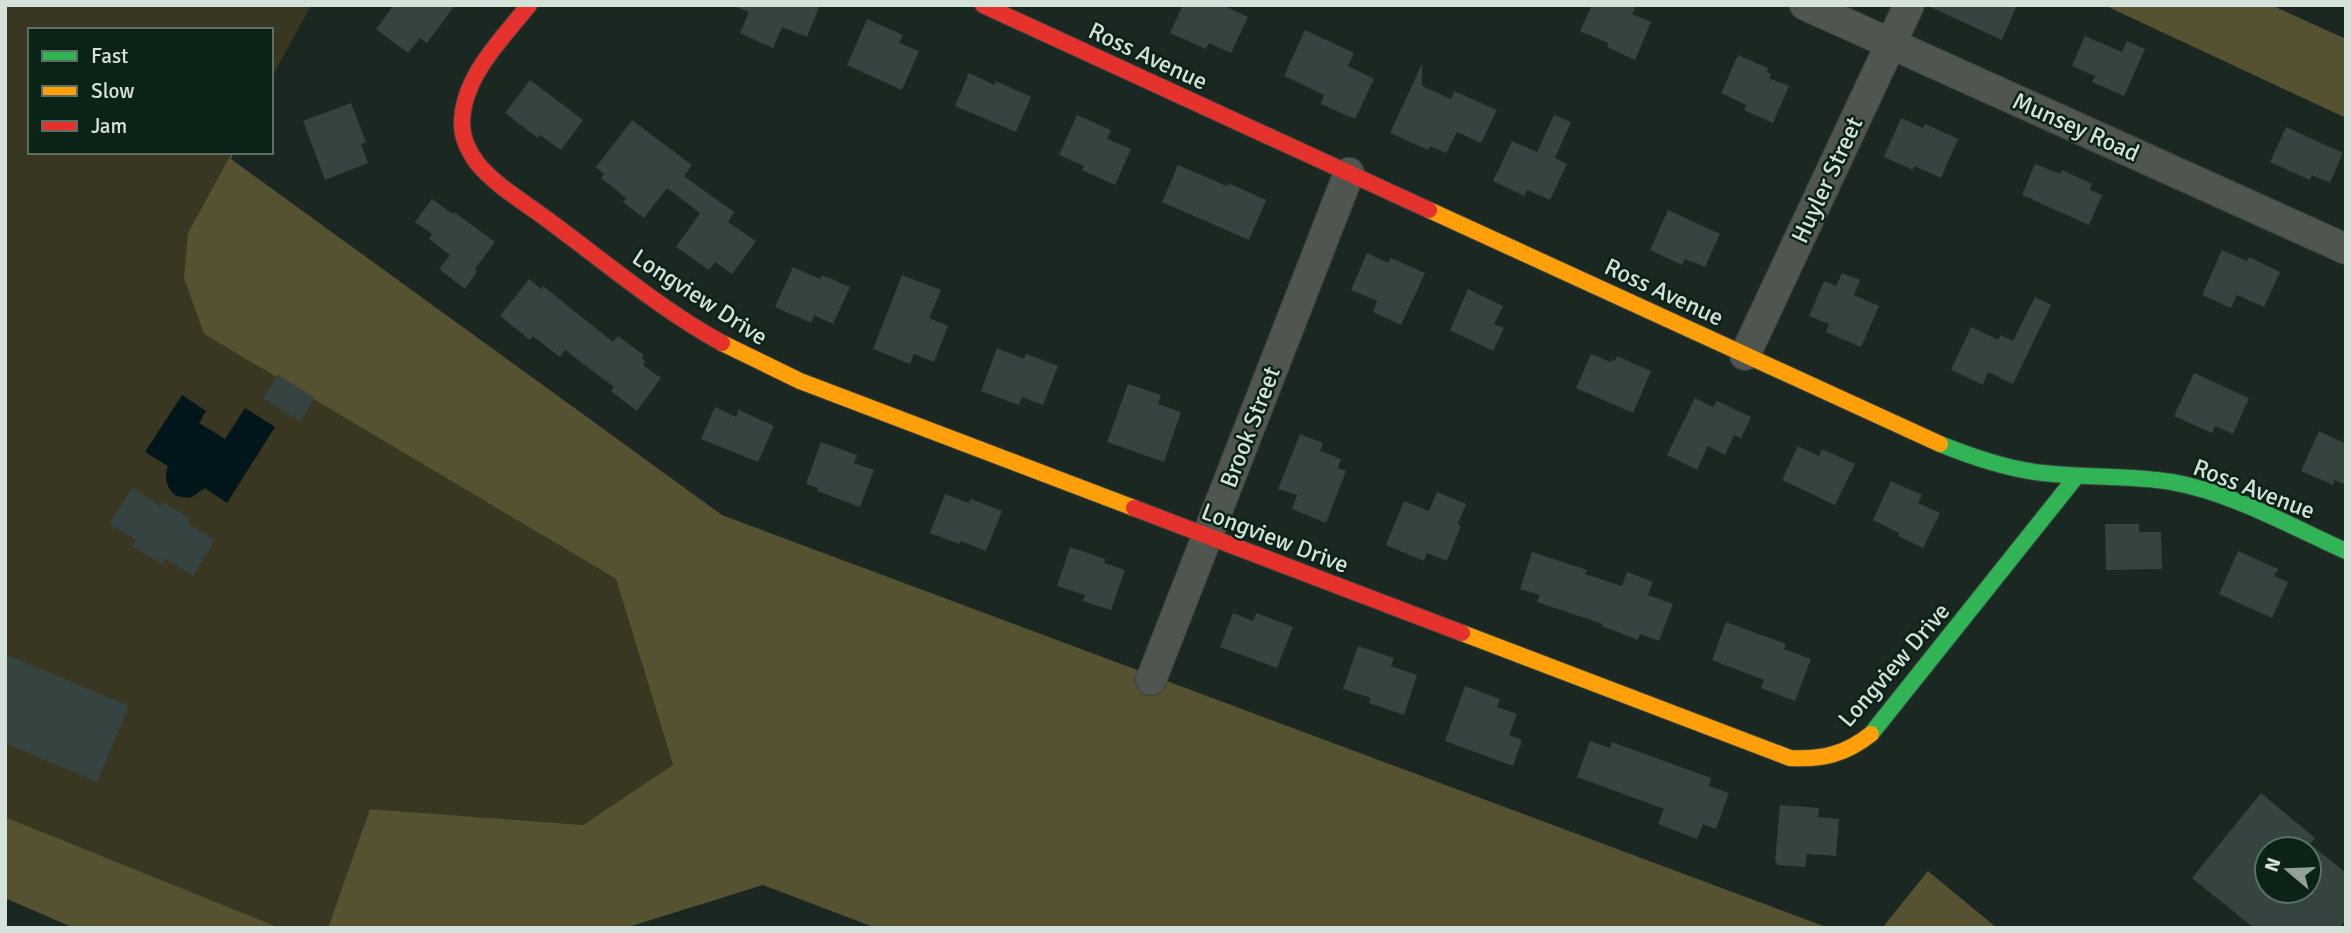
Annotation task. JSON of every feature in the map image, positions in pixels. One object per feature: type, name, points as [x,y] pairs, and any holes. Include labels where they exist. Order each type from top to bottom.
[{"type":"street","name":"Longview Drive","points":[[529,5],[470,83],[463,106],[462,128],[468,148],[478,164],[580,245],[706,333],[752,359],[800,381],[1790,758],[1814,760],[1839,755],[1872,733],[2076,477]]},
{"type":"street","name":"Ross Avenue","points":[[983,5],[1934,442],[1979,459],[2025,471],[2076,477],[2125,477],[2161,481],[2208,492],[2346,551]]},
{"type":"street","name":"Munsey Road","points":[[1805,5],[2346,249]]},
{"type":"street","name":"Huyler Street","points":[[1745,355],[1909,5]]},
{"type":"street","name":"Brook Street","points":[[1151,680],[1349,173]]},
{"type":"shaded area","points":[[5,5],[311,5],[273,75],[273,28],[28,28],[28,154],[231,154],[188,233],[204,334],[616,579],[673,766],[583,825],[371,809],[328,928],[280,928],[5,817]]},
{"type":"shaded area","points":[[2104,5],[2271,5],[2346,39],[2346,118]]},
{"type":"shaded area","points":[[233,154],[231,159],[722,515],[1829,928],[876,928],[763,885],[625,928],[328,928],[370,809],[583,825],[673,765],[616,579],[204,334],[184,278],[188,233]]},
{"type":"shaded area","points":[[182,395],[206,411],[199,423],[225,439],[245,408],[275,427],[227,503],[205,488],[190,498],[176,496],[167,482],[168,466],[145,452]]},
{"type":"shaded area","points":[[5,817],[280,928],[74,928],[5,898]]},
{"type":"shaded area","points":[[1928,871],[1997,928],[1882,928]]},
{"type":"building","points":[[394,5],[455,5],[427,43],[420,38],[408,53],[376,29]]},
{"type":"building","points":[[732,5],[820,5],[807,37],[782,27],[773,48],[740,33],[749,12]]},
{"type":"building","points":[[1183,5],[1222,5],[1248,17],[1231,53],[1209,43],[1206,49],[1170,33]]},
{"type":"building","points":[[1592,5],[1636,5],[1632,14],[1651,22],[1635,60],[1607,47],[1608,43],[1580,31]]},
{"type":"building","points":[[1926,5],[2017,5],[2002,40]]},
{"type":"building","points":[[867,19],[903,35],[899,43],[919,51],[902,90],[847,65]]},
{"type":"building","points":[[1305,30],[1354,53],[1348,66],[1374,79],[1355,119],[1321,104],[1324,95],[1284,76]]},
{"type":"building","points":[[2085,36],[2122,52],[2127,41],[2145,49],[2124,96],[2092,82],[2095,76],[2072,66]]},
{"type":"building","points":[[1738,55],[1768,68],[1767,72],[1771,74],[1769,78],[1789,86],[1773,123],[1744,110],[1746,105],[1721,93]]},
{"type":"building","points":[[1422,64],[1422,86],[1451,99],[1454,91],[1497,110],[1481,143],[1457,132],[1446,153],[1430,146],[1428,150],[1390,133]]},
{"type":"building","points":[[969,73],[994,85],[996,81],[1031,97],[1016,132],[955,106]]},
{"type":"building","points":[[530,80],[583,120],[561,150],[540,135],[538,138],[505,113]]},
{"type":"building","points":[[351,103],[366,142],[361,144],[368,163],[325,180],[303,121]]},
{"type":"building","points":[[1077,115],[1111,130],[1107,139],[1131,149],[1115,185],[1082,170],[1084,166],[1059,155]]},
{"type":"building","points":[[1554,115],[1571,122],[1555,158],[1567,164],[1550,200],[1527,190],[1524,196],[1493,181],[1512,141],[1537,152]]},
{"type":"building","points":[[1901,118],[1923,128],[1925,124],[1958,139],[1941,178],[1914,166],[1913,170],[1884,157]]},
{"type":"building","points":[[632,120],[692,165],[684,176],[734,212],[728,222],[756,241],[732,274],[715,262],[709,270],[676,247],[700,213],[667,188],[644,218],[623,202],[626,198],[601,178],[604,174],[596,167]]},
{"type":"building","points":[[2286,127],[2343,153],[2330,183],[2312,175],[2310,180],[2270,162]]},
{"type":"building","points":[[2035,164],[2060,174],[2062,170],[2092,184],[2090,190],[2102,195],[2089,225],[2022,195]]},
{"type":"building","points":[[1178,165],[1266,200],[1249,240],[1162,202]]},
{"type":"building","points":[[432,199],[495,242],[475,269],[477,272],[465,289],[439,269],[450,255],[429,239],[432,234],[415,222]]},
{"type":"building","points":[[1668,210],[1720,234],[1705,267],[1685,259],[1682,265],[1650,250]]},
{"type":"building","points":[[2222,250],[2247,261],[2249,257],[2280,272],[2264,307],[2237,295],[2231,308],[2202,295]]},
{"type":"building","points":[[1367,253],[1388,263],[1391,258],[1425,273],[1401,325],[1373,312],[1377,301],[1351,290]]},
{"type":"building","points":[[793,267],[820,279],[822,275],[850,287],[833,324],[814,315],[811,323],[775,307]]},
{"type":"building","points":[[1842,273],[1860,280],[1854,295],[1879,306],[1861,347],[1826,332],[1829,324],[1809,316],[1824,281],[1836,286]]},
{"type":"building","points":[[902,275],[941,290],[929,318],[948,326],[934,362],[914,354],[910,364],[873,349]]},
{"type":"building","points":[[529,279],[541,289],[543,286],[613,342],[618,336],[644,355],[643,365],[661,378],[637,411],[611,391],[614,387],[565,350],[560,357],[533,336],[530,340],[500,316]]},
{"type":"building","points":[[1468,289],[1503,306],[1494,324],[1504,328],[1493,351],[1450,330]]},
{"type":"building","points":[[2035,297],[2051,305],[2013,384],[1988,372],[1983,385],[1951,370],[1971,327],[1998,340],[2001,335],[2013,341]]},
{"type":"building","points":[[997,348],[1024,359],[1026,354],[1058,366],[1043,405],[1022,397],[1019,405],[981,391]]},
{"type":"building","points":[[1591,354],[1611,362],[1612,359],[1615,361],[1617,356],[1651,371],[1633,413],[1576,388]]},
{"type":"building","points":[[2194,373],[2249,398],[2233,434],[2215,426],[2212,433],[2174,416]]},
{"type":"building","points":[[278,375],[315,398],[300,421],[263,398]]},
{"type":"building","points":[[1128,384],[1161,395],[1158,404],[1181,412],[1164,462],[1107,442]]},
{"type":"building","points":[[1695,398],[1713,407],[1717,401],[1751,417],[1741,438],[1734,435],[1725,455],[1708,446],[1697,470],[1667,455]]},
{"type":"building","points":[[715,407],[736,417],[739,410],[774,426],[758,462],[701,439]]},
{"type":"building","points":[[2319,431],[2346,444],[2346,485],[2335,480],[2333,485],[2301,471]]},
{"type":"building","points":[[1300,434],[1323,443],[1320,451],[1341,459],[1338,468],[1346,471],[1326,523],[1292,509],[1297,495],[1278,489]]},
{"type":"building","points":[[821,442],[857,455],[854,463],[874,470],[860,507],[817,491],[818,488],[806,484]]},
{"type":"building","points":[[1798,446],[1819,456],[1822,449],[1855,464],[1835,505],[1782,480]]},
{"type":"building","points":[[1891,481],[1922,495],[1918,503],[1940,513],[1923,548],[1873,520]]},
{"type":"building","points":[[132,488],[161,506],[163,502],[190,519],[187,523],[215,540],[193,576],[166,559],[162,564],[132,546],[136,540],[109,524]]},
{"type":"building","points":[[1437,492],[1466,504],[1458,524],[1461,526],[1447,561],[1427,553],[1424,561],[1386,545],[1404,501],[1429,511]]},
{"type":"building","points":[[945,494],[968,503],[971,499],[1002,511],[986,551],[930,533]]},
{"type":"building","points":[[2105,524],[2139,524],[2139,532],[2161,532],[2162,569],[2106,570]]},
{"type":"building","points":[[1070,547],[1105,559],[1104,563],[1125,570],[1111,610],[1083,601],[1085,595],[1057,586]]},
{"type":"building","points":[[2238,551],[2278,569],[2274,576],[2288,582],[2272,618],[2219,594]]},
{"type":"building","points":[[1532,552],[1587,570],[1585,574],[1622,586],[1627,572],[1653,582],[1648,595],[1673,604],[1659,641],[1640,634],[1638,640],[1602,626],[1603,624],[1537,602],[1540,595],[1520,589]]},
{"type":"building","points":[[1233,613],[1253,621],[1256,613],[1293,627],[1277,668],[1220,647]]},
{"type":"building","points":[[1726,622],[1786,644],[1784,649],[1811,659],[1795,701],[1761,688],[1764,680],[1712,660]]},
{"type":"building","points":[[1358,646],[1394,658],[1391,666],[1417,675],[1404,715],[1369,703],[1371,698],[1343,689]]},
{"type":"building","points":[[5,654],[129,706],[97,782],[5,743]]},
{"type":"building","points":[[1465,686],[1500,699],[1497,707],[1517,714],[1509,735],[1522,740],[1513,766],[1445,741]]},
{"type":"building","points":[[1590,741],[1610,748],[1612,742],[1711,778],[1709,786],[1729,793],[1716,829],[1703,824],[1697,839],[1658,824],[1664,809],[1577,777]]},
{"type":"building","points":[[2261,793],[2311,835],[2253,835],[2253,905],[2323,905],[2323,854],[2346,873],[2346,920],[2339,928],[2254,928],[2192,878]]},
{"type":"building","points":[[1780,805],[1819,808],[1818,817],[1839,819],[1836,856],[1807,854],[1805,867],[1778,865],[1775,862]]},
{"type":"traffic: fast","points":[[1940,444],[2016,469],[2059,475],[2156,480],[2195,487],[2261,511],[2346,551]]},
{"type":"traffic: fast","points":[[1871,734],[2076,477]]},
{"type":"traffic: slow","points":[[1429,210],[1940,444]]},
{"type":"traffic: slow","points":[[722,343],[800,381],[1134,508]]},
{"type":"traffic: slow","points":[[1462,633],[1790,758],[1813,758],[1833,754],[1871,734]]},
{"type":"traffic: jam","points":[[529,5],[485,60],[469,90],[462,129],[471,154],[493,179],[511,193],[655,300],[722,343]]},
{"type":"traffic: jam","points":[[983,5],[1429,210]]},
{"type":"traffic: jam","points":[[1134,508],[1462,633]]}]
